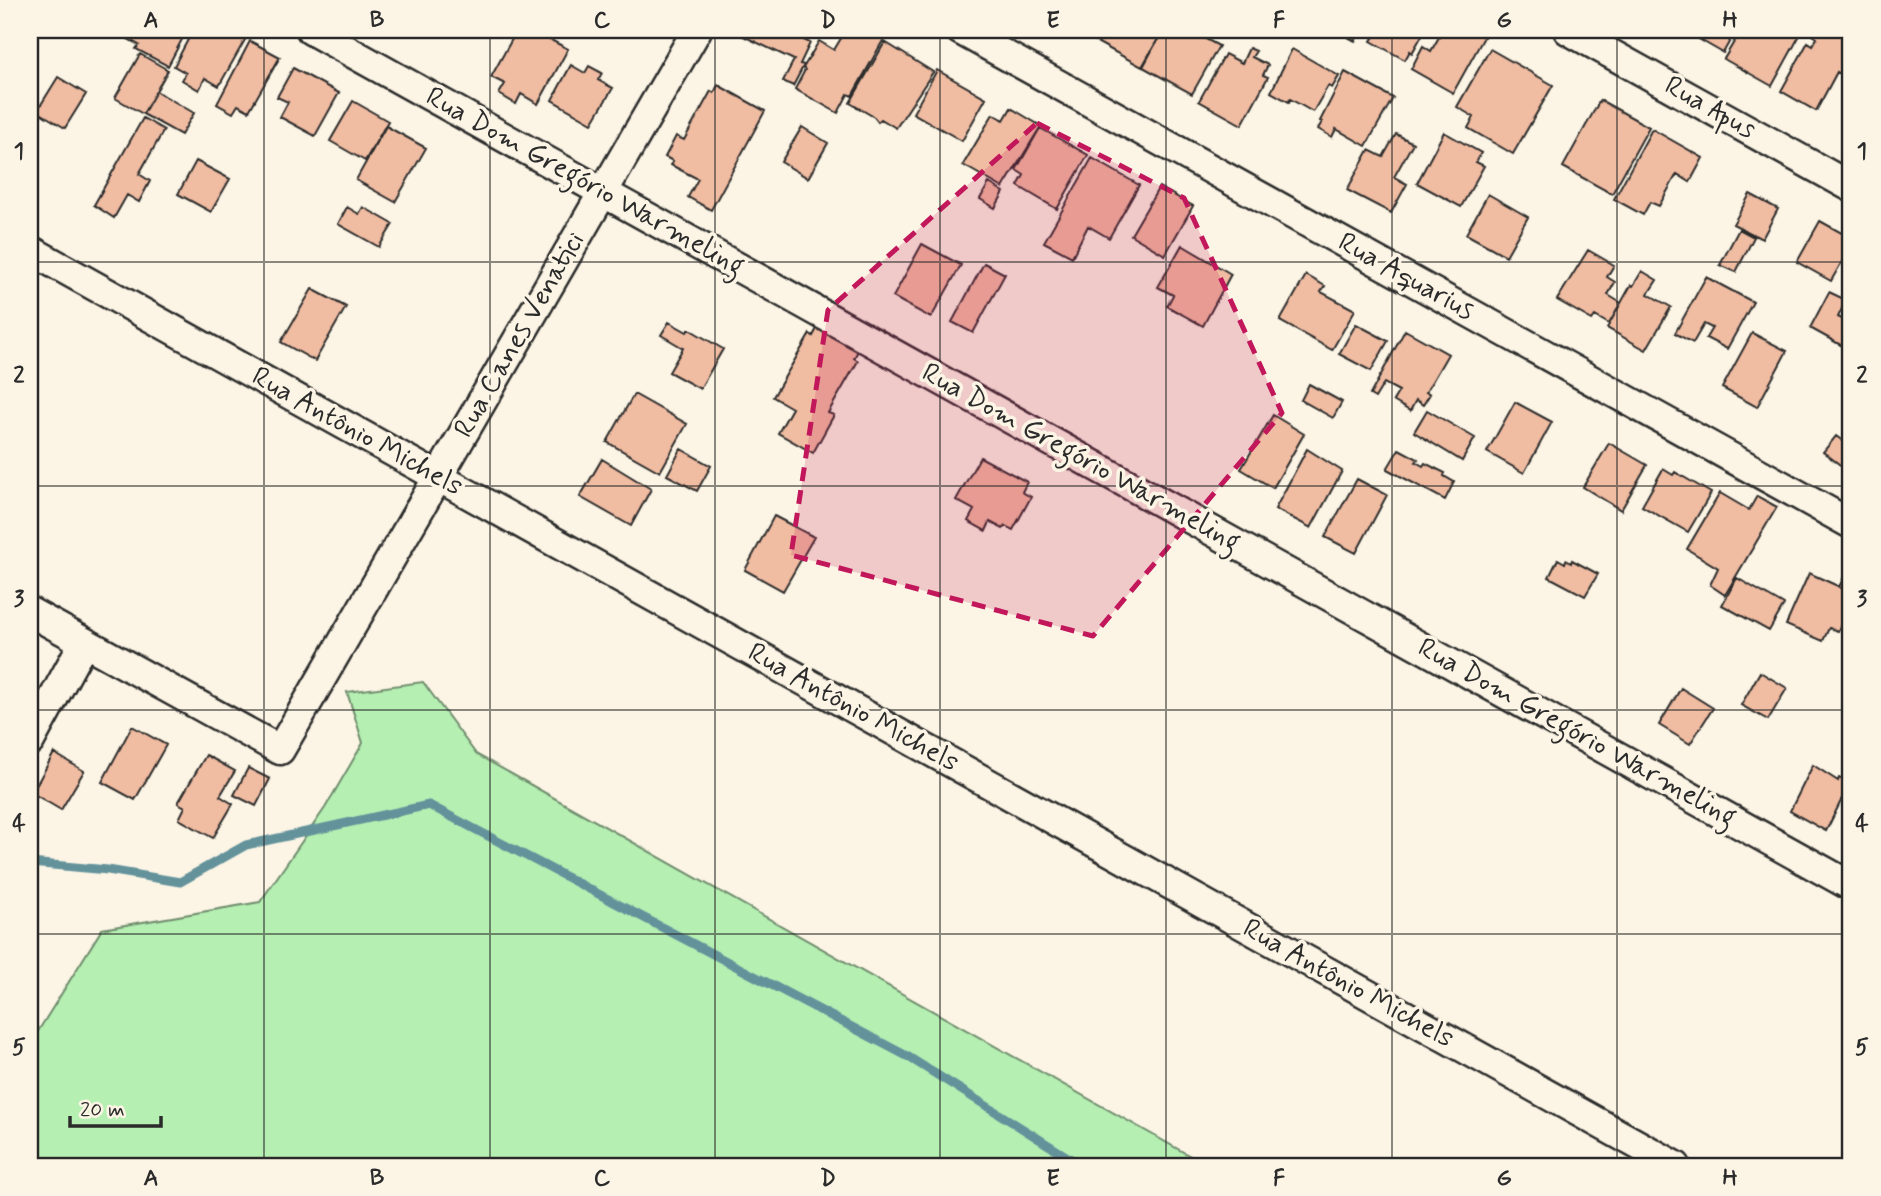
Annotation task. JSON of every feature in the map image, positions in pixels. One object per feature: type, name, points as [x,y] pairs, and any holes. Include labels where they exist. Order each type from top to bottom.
[{"type":"street","name":"Rua Dom Gregório Warmeling","points":[[311,30],[1851,886]]},
{"type":"street","name":"Rua Canes Venatici","points":[[84,642],[280,750],[697,30]]},
{"type":"street","name":"Rua Aquarius","points":[[960,30],[1851,524]]},
{"type":"street","name":"Rua Apus","points":[[1568,30],[1851,187]]},
{"type":"street","name":"Rua Antônio Michels","points":[[30,250],[1676,1166]]},
{"type":"street","points":[[30,612],[84,642],[30,741]]},
{"type":"highlighted area","points":[[1037,123],[1184,198],[1282,413],[1093,636],[791,555],[828,310]]},
{"type":"green space","points":[[423,682],[476,754],[1208,1166],[30,1166],[30,1044],[102,929],[260,902],[325,808],[363,743],[347,692]]},
{"type":"building","points":[[131,30],[187,30],[168,66],[136,49],[139,45],[126,38]]},
{"type":"building","points":[[193,30],[230,30],[246,38],[219,86],[205,78],[199,90],[182,80],[186,73],[174,66]]},
{"type":"building","points":[[517,30],[532,30],[568,49],[538,104],[521,94],[516,104],[499,94],[505,84],[491,77]]},
{"type":"building","points":[[741,30],[784,30],[810,43],[800,64],[804,65],[793,86],[783,81],[794,60],[739,34]]},
{"type":"building","points":[[846,30],[872,30],[885,37],[852,96],[848,94],[838,113],[795,89],[805,70],[803,68],[819,41],[834,50]]},
{"type":"building","points":[[1099,30],[1163,30],[1142,67],[1093,40]]},
{"type":"building","points":[[1163,30],[1189,30],[1219,46],[1192,94],[1143,67]]},
{"type":"building","points":[[1335,30],[1362,30],[1355,41]]},
{"type":"building","points":[[1367,30],[1425,30],[1405,60],[1371,41],[1375,35]]},
{"type":"building","points":[[1443,30],[1470,30],[1484,37],[1453,93],[1411,69],[1423,46],[1431,51]]},
{"type":"building","points":[[1683,30],[1736,30],[1723,53]]},
{"type":"building","points":[[1741,30],[1799,30],[1800,35],[1772,86],[1724,59]]},
{"type":"building","points":[[1811,30],[1851,30],[1851,80],[1837,72],[1816,111],[1781,91],[1808,42],[1813,45],[1817,38],[1809,33]]},
{"type":"building","points":[[250,41],[280,57],[249,111],[238,105],[233,113],[217,104]]},
{"type":"building","points":[[885,42],[933,72],[896,128],[881,119],[878,122],[850,103]]},
{"type":"building","points":[[1249,48],[1256,51],[1252,57],[1268,65],[1263,75],[1268,77],[1242,125],[1199,101],[1225,54],[1242,63]]},
{"type":"building","points":[[1292,49],[1339,76],[1332,88],[1328,86],[1313,112],[1271,92]]},
{"type":"building","points":[[1490,49],[1553,85],[1513,154],[1468,128],[1474,117],[1457,107]]},
{"type":"building","points":[[140,54],[168,70],[143,114],[115,98]]},
{"type":"building","points":[[571,65],[585,73],[589,66],[602,73],[598,80],[613,88],[592,123],[552,100]]},
{"type":"building","points":[[293,68],[339,93],[315,136],[280,117],[288,102],[277,97]]},
{"type":"building","points":[[937,70],[986,98],[962,141],[913,113]]},
{"type":"building","points":[[1345,72],[1393,98],[1366,146],[1336,129],[1332,137],[1318,129]]},
{"type":"building","points":[[58,77],[86,94],[65,128],[37,111]]},
{"type":"building","points":[[718,85],[765,111],[711,210],[688,197],[698,179],[671,165],[673,161],[665,157],[676,136],[684,140],[711,91],[714,93]]},
{"type":"building","points":[[156,91],[194,113],[181,135],[143,114]]},
{"type":"building","points":[[1600,100],[1649,127],[1612,194],[1563,167]]},
{"type":"building","points":[[353,101],[388,121],[365,161],[330,141]]},
{"type":"building","points":[[1011,108],[1041,126],[1003,188],[963,165],[993,114],[1004,120]]},
{"type":"building","points":[[143,118],[164,130],[139,174],[150,181],[139,202],[127,195],[114,218],[94,205]]},
{"type":"building","points":[[386,126],[426,148],[395,202],[356,180]]},
{"type":"building","points":[[802,127],[828,143],[808,178],[781,162]]},
{"type":"building","points":[[1040,128],[1088,155],[1057,209],[1018,186],[1024,175],[1016,170]]},
{"type":"building","points":[[1652,129],[1703,158],[1690,182],[1677,174],[1659,206],[1650,202],[1643,215],[1614,199]]},
{"type":"building","points":[[1444,132],[1481,153],[1476,162],[1484,166],[1461,207],[1417,183]]},
{"type":"building","points":[[1396,134],[1413,143],[1394,177],[1407,184],[1391,213],[1347,190],[1369,150],[1383,157]]},
{"type":"building","points":[[1092,158],[1139,185],[1109,238],[1088,226],[1072,257],[1044,242]]},
{"type":"building","points":[[196,161],[230,179],[211,212],[178,194]]},
{"type":"building","points":[[989,183],[1004,192],[995,208],[980,199]]},
{"type":"building","points":[[1159,187],[1193,206],[1165,255],[1131,235]]},
{"type":"building","points":[[1488,194],[1528,217],[1506,256],[1466,234]]},
{"type":"building","points":[[1750,194],[1778,209],[1762,239],[1733,224]]},
{"type":"building","points":[[347,207],[359,214],[363,207],[393,224],[379,247],[338,224]]},
{"type":"building","points":[[1820,221],[1851,238],[1851,246],[1831,281],[1797,262]]},
{"type":"building","points":[[1739,229],[1754,237],[1736,272],[1720,265]]},
{"type":"building","points":[[922,244],[961,265],[931,318],[893,297]]},
{"type":"building","points":[[1182,245],[1231,274],[1203,326],[1167,306],[1173,295],[1158,287]]},
{"type":"building","points":[[1588,250],[1614,265],[1607,277],[1615,282],[1608,295],[1621,303],[1609,324],[1595,316],[1592,320],[1557,300]]},
{"type":"building","points":[[984,263],[1005,274],[973,333],[952,322]]},
{"type":"building","points":[[1642,271],[1657,280],[1648,294],[1671,307],[1646,350],[1607,328]]},
{"type":"building","points":[[1306,275],[1325,286],[1321,292],[1355,310],[1332,350],[1280,321]]},
{"type":"building","points":[[1706,277],[1753,302],[1727,349],[1706,338],[1712,328],[1704,324],[1693,343],[1675,333]]},
{"type":"building","points":[[312,289],[346,307],[315,361],[281,342]]},
{"type":"building","points":[[1829,292],[1846,300],[1838,317],[1851,324],[1851,343],[1848,349],[1810,328]]},
{"type":"building","points":[[669,322],[687,332],[689,329],[723,349],[700,389],[669,372],[683,348],[661,335]]},
{"type":"building","points":[[1356,324],[1388,341],[1371,371],[1339,354]]},
{"type":"building","points":[[819,325],[859,349],[854,358],[858,361],[828,413],[834,415],[813,453],[778,433],[792,408],[773,397],[810,334],[813,336]]},
{"type":"building","points":[[1405,330],[1448,354],[1426,392],[1430,394],[1423,405],[1416,400],[1410,411],[1393,401],[1399,391],[1384,383],[1375,398],[1370,395]]},
{"type":"building","points":[[1752,333],[1787,351],[1757,407],[1722,388]]},
{"type":"building","points":[[1309,384],[1342,402],[1333,418],[1301,400]]},
{"type":"building","points":[[634,394],[687,424],[660,472],[607,442]]},
{"type":"building","points":[[1515,402],[1552,422],[1524,473],[1487,452]]},
{"type":"building","points":[[1427,410],[1475,438],[1462,461],[1414,432]]},
{"type":"building","points":[[1273,415],[1304,434],[1273,488],[1241,469]]},
{"type":"building","points":[[1836,436],[1851,447],[1851,473],[1823,452]]},
{"type":"building","points":[[1609,443],[1647,465],[1621,510],[1583,487]]},
{"type":"building","points":[[681,449],[711,466],[697,491],[667,475]]},
{"type":"building","points":[[1307,449],[1342,471],[1311,528],[1275,509]]},
{"type":"building","points":[[1399,449],[1418,459],[1416,462],[1423,466],[1425,463],[1445,473],[1444,476],[1454,482],[1445,500],[1387,469]]},
{"type":"building","points":[[980,457],[1027,482],[1022,492],[1031,497],[1013,530],[1005,526],[1003,529],[990,522],[986,531],[968,521],[974,510],[956,500]]},
{"type":"building","points":[[602,459],[651,489],[631,526],[580,497]]},
{"type":"building","points":[[1663,469],[1673,475],[1675,472],[1711,493],[1688,532],[1642,506]]},
{"type":"building","points":[[1357,479],[1387,495],[1356,553],[1325,537]]},
{"type":"building","points":[[1720,493],[1749,510],[1757,496],[1777,507],[1725,595],[1710,585],[1718,568],[1687,549]]},
{"type":"building","points":[[774,516],[814,537],[783,591],[745,570]]},
{"type":"building","points":[[1558,559],[1565,563],[1566,560],[1571,563],[1572,560],[1598,574],[1585,596],[1549,577]]},
{"type":"building","points":[[1848,569],[1851,570],[1851,592],[1839,587]]},
{"type":"building","points":[[1809,573],[1851,592],[1851,600],[1838,631],[1829,628],[1823,641],[1786,625]]},
{"type":"building","points":[[1737,578],[1784,605],[1769,631],[1722,605]]},
{"type":"building","points":[[1760,672],[1787,688],[1768,720],[1741,705]]},
{"type":"building","points":[[1681,688],[1713,708],[1690,744],[1659,725]]},
{"type":"building","points":[[132,726],[166,745],[135,800],[102,782]]},
{"type":"building","points":[[54,753],[84,771],[61,810],[32,793]]},
{"type":"building","points":[[206,755],[235,771],[220,796],[233,804],[213,838],[179,819],[185,807],[178,803]]},
{"type":"building","points":[[1813,765],[1838,781],[1839,778],[1850,783],[1826,831],[1790,811]]},
{"type":"building","points":[[248,768],[270,779],[256,806],[234,795]]},
{"type":"waterway","points":[[30,863],[108,870],[180,882],[246,845],[429,805],[907,1056],[1082,1166]]}]
